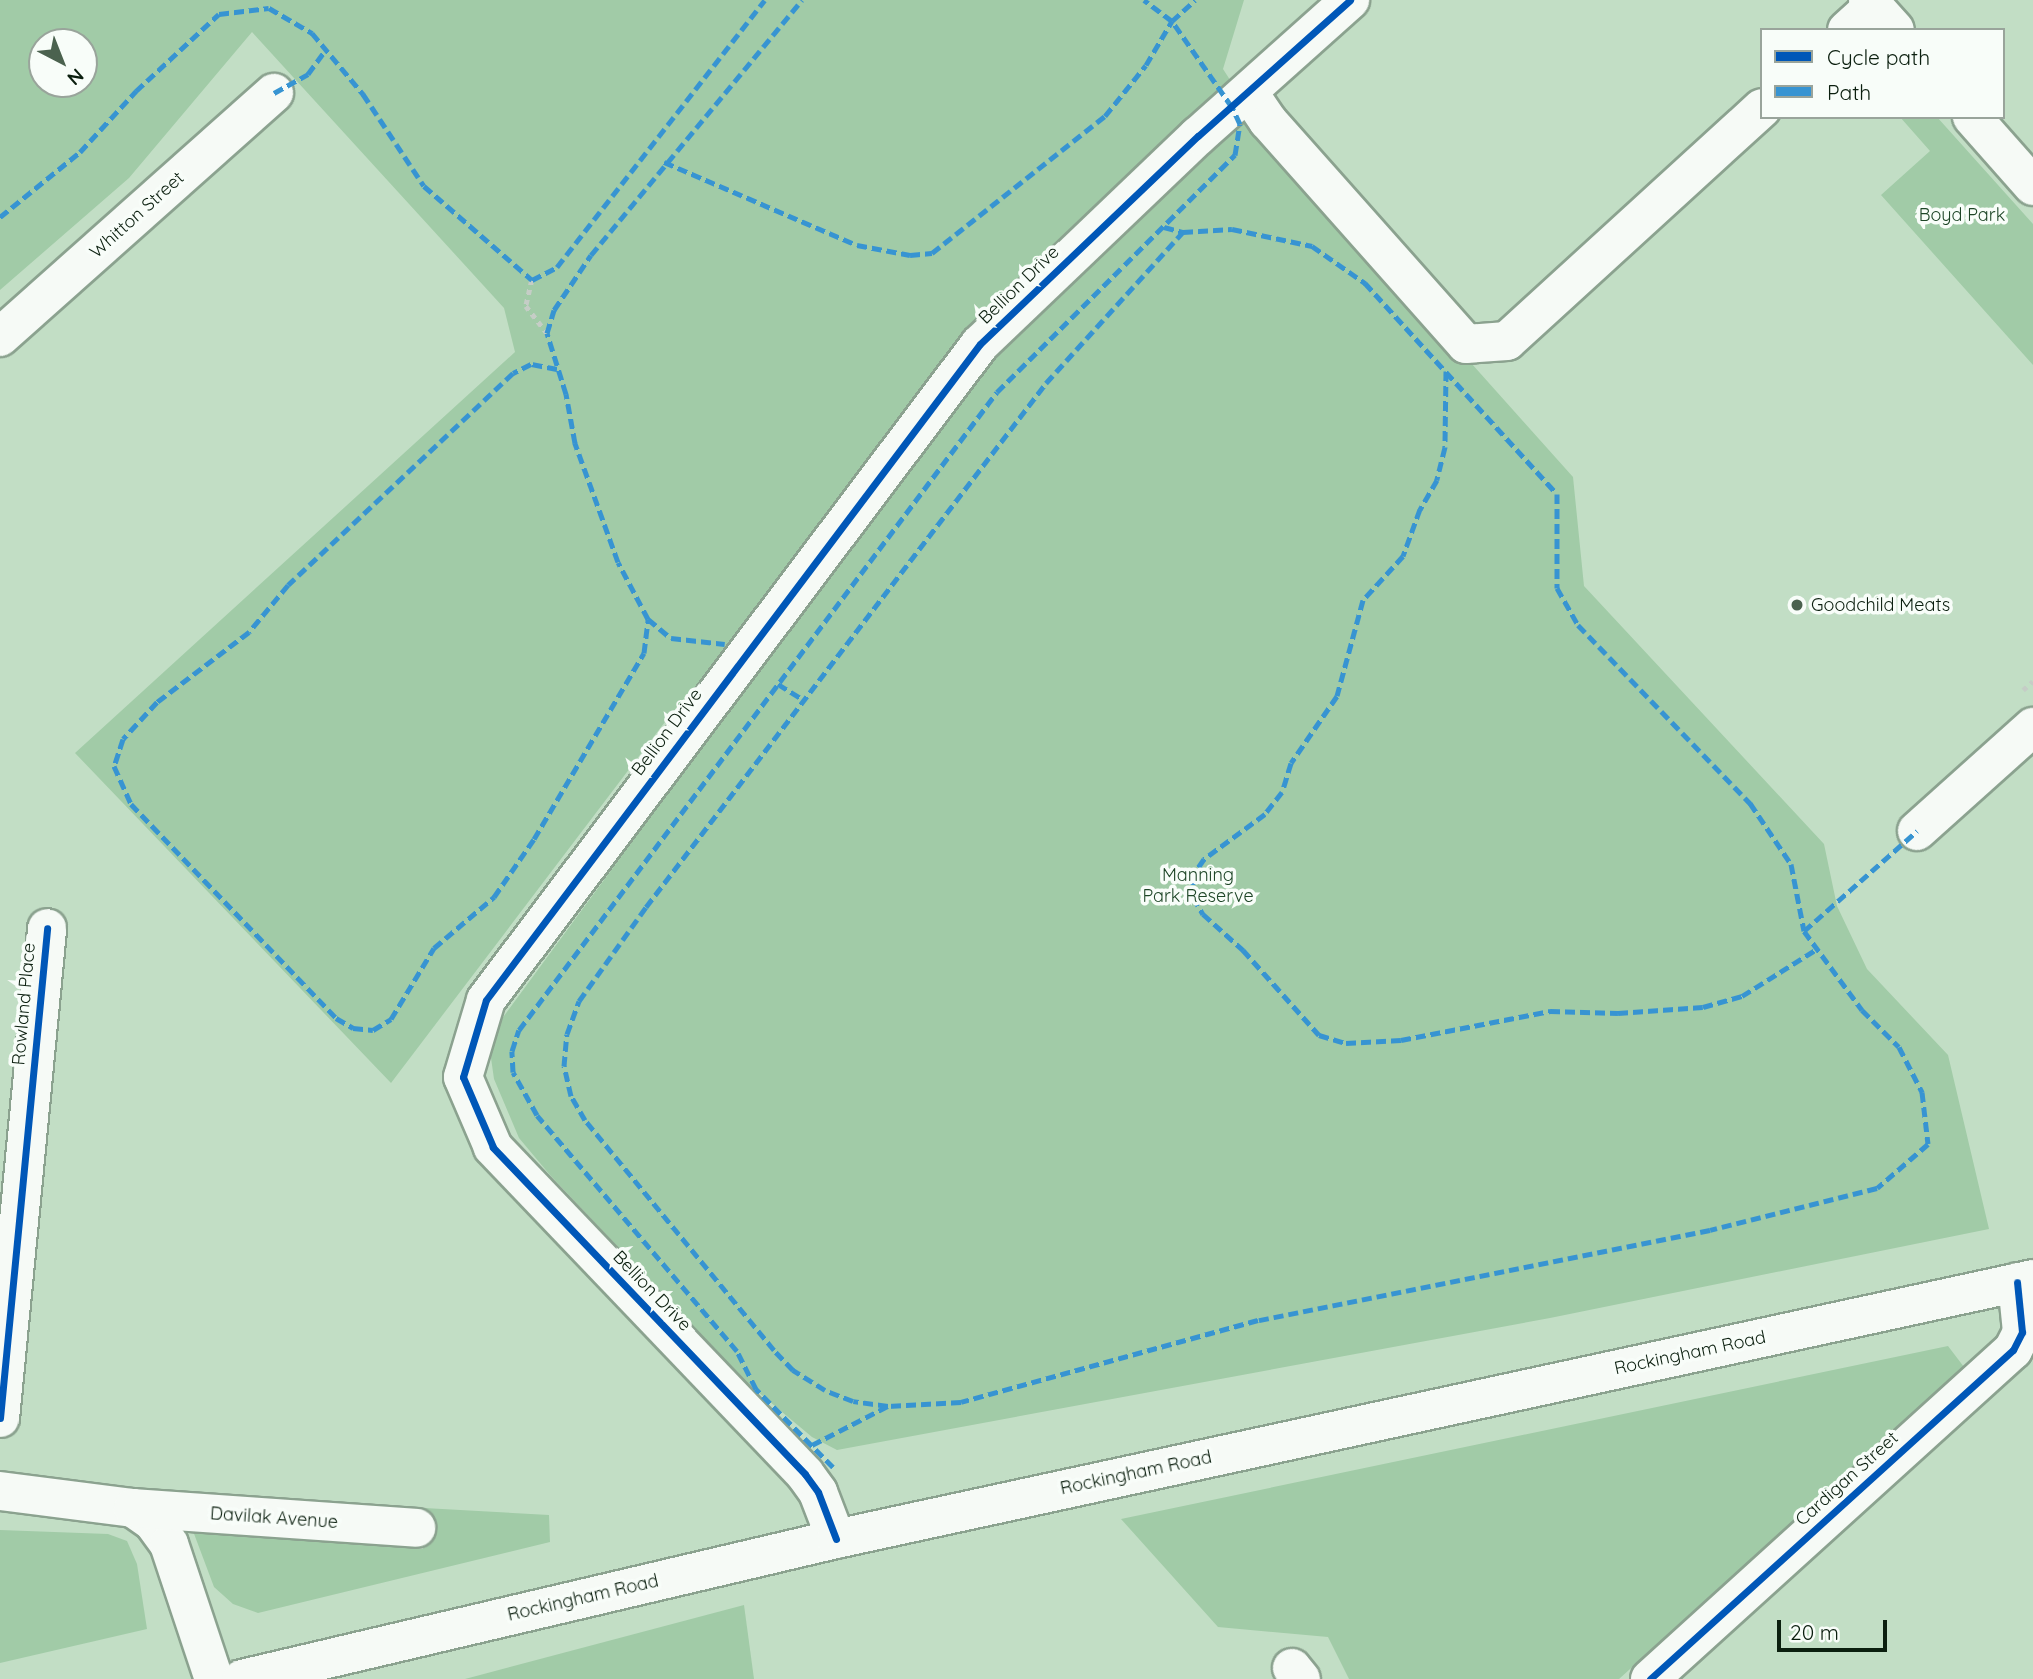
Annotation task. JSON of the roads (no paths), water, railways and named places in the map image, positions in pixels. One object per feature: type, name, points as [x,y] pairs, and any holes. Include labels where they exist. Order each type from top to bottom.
[{"type":"street","name":"Bellion Drive","points":[[836,1539],[818,1492],[805,1474],[493,1147],[463,1077],[485,1000],[980,344],[1350,0]]},
{"type":"street","name":"Whitton Street","points":[[0,337],[274,93]]},
{"type":"street","points":[[1250,93],[1268,121],[1466,344],[1507,341],[1760,110]]},
{"type":"street","points":[[1974,119],[2033,186]]},
{"type":"street","points":[[1917,831],[2033,727]]},
{"type":"street","name":"Rowland Place","points":[[0,1418],[47,928]]},
{"type":"street","name":"Rockingham Road","points":[[242,1679],[836,1539],[2025,1280]]},
{"type":"street","name":"Cardigan Street","points":[[1650,1679],[2013,1350],[2022,1332],[2025,1280]]},
{"type":"street","name":"Davilak Avenue","points":[[0,1491],[133,1508],[416,1528]]},
{"type":"street","points":[[133,1508],[153,1522],[169,1544],[214,1679]]},
{"type":"place","name":"Goodchild Meats","points":[[1797,605]]},
{"type":"park label","name":"Boyd Park","points":[[1962,215]]},
{"type":"park label","name":"Manning Park Reserve","points":[[1198,886]]}]
